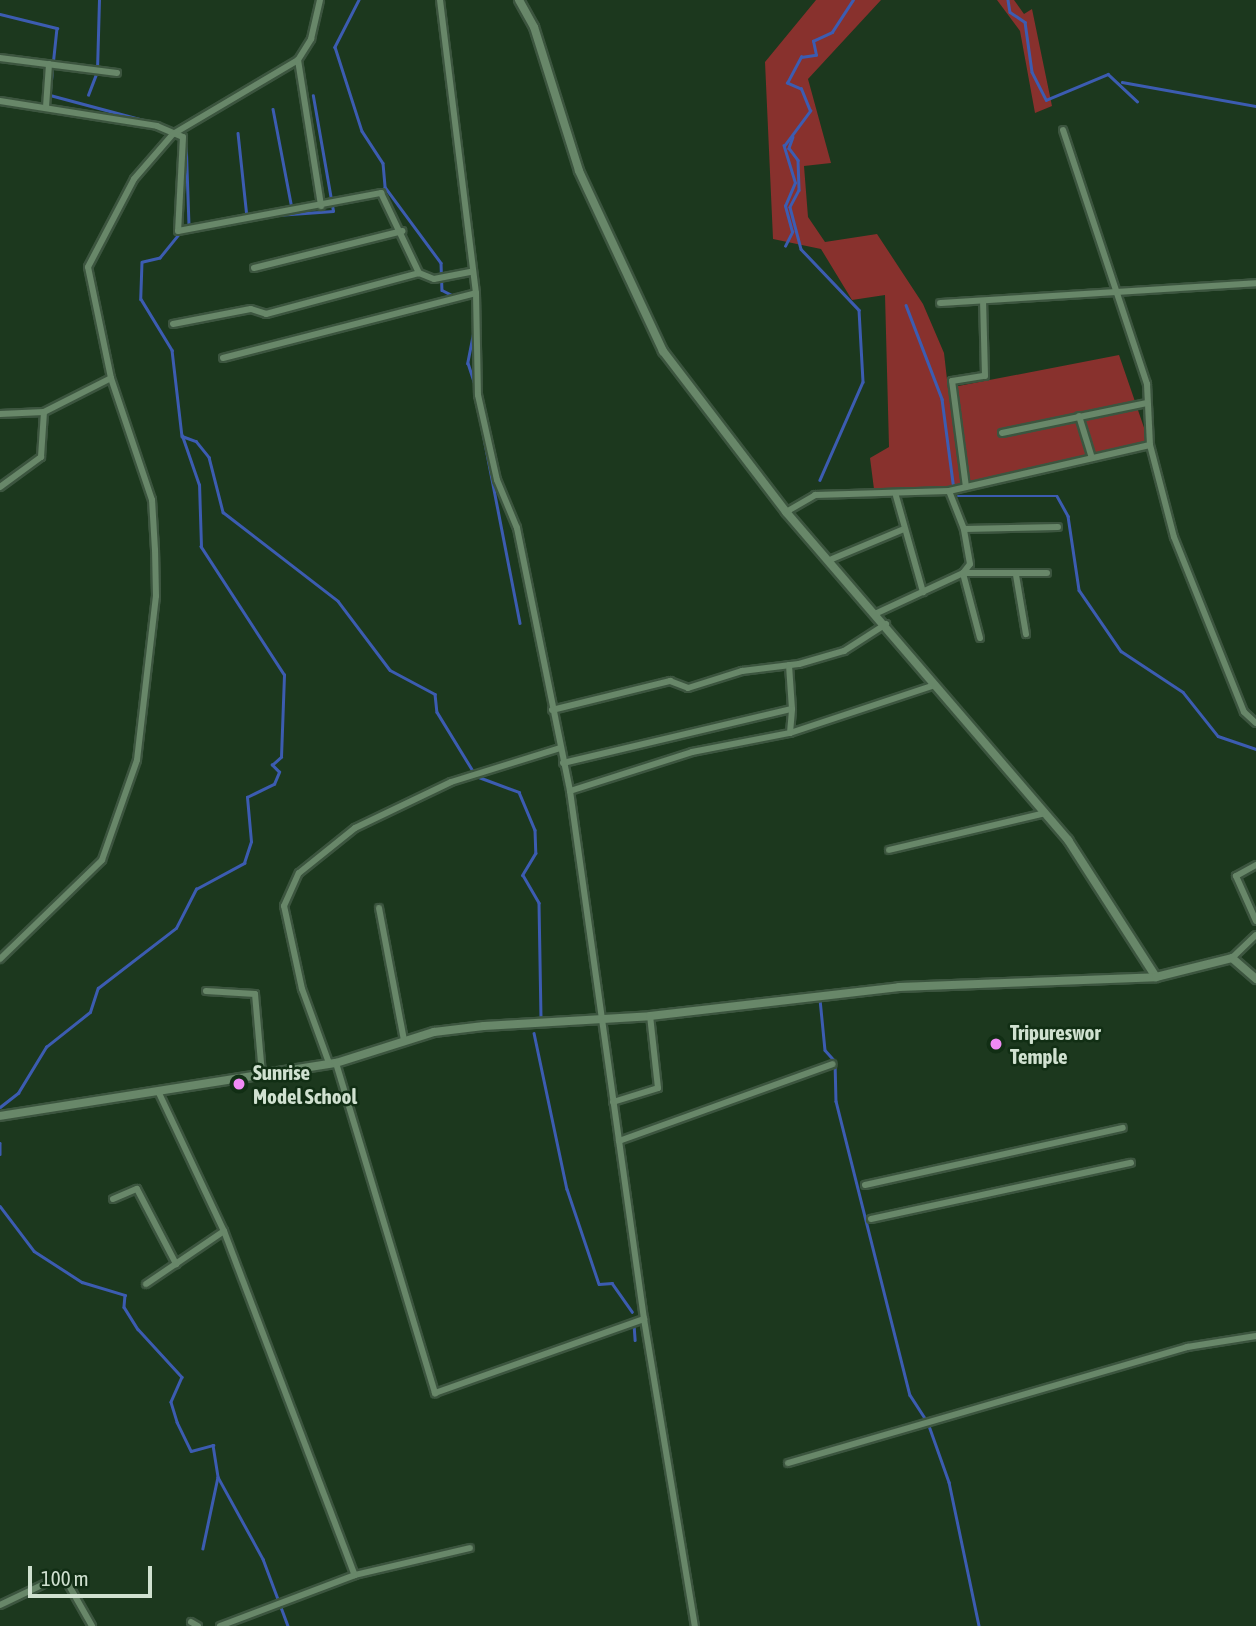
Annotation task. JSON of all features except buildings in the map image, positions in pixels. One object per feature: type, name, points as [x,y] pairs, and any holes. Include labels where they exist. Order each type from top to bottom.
[{"type":"street","points":[[0,959],[96,869],[137,760],[156,596],[153,513],[111,378],[88,267],[134,179],[173,134],[298,60],[312,39],[320,0]]},
{"type":"street","points":[[440,0],[471,272],[476,293],[478,395],[517,528],[570,791],[605,1019],[613,1102],[644,1319],[695,1626]]},
{"type":"street","points":[[519,0],[534,27],[579,171],[663,351],[786,512],[832,559],[1045,813],[1156,976]]},
{"type":"street","points":[[0,58],[117,73]]},
{"type":"street","points":[[298,60],[321,206]]},
{"type":"street","points":[[46,107],[49,64]]},
{"type":"street","points":[[0,101],[46,107],[183,137],[178,231],[381,193],[402,232],[419,274]]},
{"type":"street","points":[[1063,130],[1116,290],[1147,403],[1150,444],[1174,537],[1244,712],[1256,723]]},
{"type":"street","points":[[254,268],[402,232]]},
{"type":"street","points":[[173,324],[251,309],[266,314],[419,274],[434,279],[471,272]]},
{"type":"street","points":[[940,303],[1256,282]]},
{"type":"street","points":[[223,358],[476,293]]},
{"type":"street","points":[[966,487],[952,381],[985,376],[983,302]]},
{"type":"street","points":[[0,414],[44,412],[111,378]]},
{"type":"street","points":[[1002,433],[1147,403]]},
{"type":"street","points":[[0,487],[41,457],[44,412]]},
{"type":"street","points":[[1079,416],[1092,458]]},
{"type":"street","points":[[786,512],[814,495],[896,496],[950,491],[1150,444]]},
{"type":"street","points":[[877,613],[963,573],[970,564],[964,529],[950,491]]},
{"type":"street","points":[[896,496],[923,592]]},
{"type":"street","points":[[964,529],[1058,527]]},
{"type":"street","points":[[832,559],[904,529]]},
{"type":"street","points":[[963,573],[1047,573]]},
{"type":"street","points":[[963,573],[980,638]]},
{"type":"street","points":[[1016,575],[1026,634]]},
{"type":"street","points":[[552,710],[670,681],[688,688],[844,651],[886,624]]},
{"type":"street","points":[[789,665],[792,709],[790,733]]},
{"type":"street","points":[[570,791],[692,752],[790,733],[935,685]]},
{"type":"street","points":[[563,763],[792,709]]},
{"type":"street","points":[[560,748],[476,774],[355,828],[299,873],[284,906],[302,989],[333,1063],[435,1393],[644,1319]]},
{"type":"street","points":[[889,850],[1045,813]]},
{"type":"street","points":[[1256,865],[1236,876],[1256,921]]},
{"type":"street","points":[[379,908],[404,1040]]},
{"type":"street","points":[[0,1116],[333,1063],[404,1040],[484,1026],[650,1016],[899,987],[1156,976],[1232,958],[1256,935]]},
{"type":"street","points":[[1232,958],[1256,979]]},
{"type":"street","points":[[206,991],[255,994],[262,1074]]},
{"type":"street","points":[[613,1102],[658,1088],[650,1016]]},
{"type":"street","points":[[619,1141],[833,1064]]},
{"type":"street","points":[[158,1091],[224,1231],[355,1575]]},
{"type":"street","points":[[865,1185],[1123,1128]]},
{"type":"street","points":[[871,1219],[1131,1163]]},
{"type":"street","points":[[113,1199],[137,1189],[177,1264]]},
{"type":"street","points":[[146,1284],[224,1231]]},
{"type":"street","points":[[788,1463],[1187,1347],[1256,1336]]},
{"type":"street","points":[[220,1626],[355,1575],[470,1548]]},
{"type":"street","points":[[0,1605],[63,1575],[92,1626]]},
{"type":"street","points":[[191,1622],[198,1626]]},
{"type":"shaded area","points":[[816,0],[881,0],[808,79],[831,163],[804,166],[808,217],[825,242],[877,234],[923,304],[944,353],[948,388],[1119,355],[1150,445],[949,491],[875,497],[870,458],[889,447],[885,295],[852,300],[821,249],[773,239],[765,62]]},
{"type":"shaded area","points":[[997,0],[1014,0],[1024,14],[1032,9],[1052,106],[1035,113],[1020,31]]},
{"type":"waterway","points":[[88,95],[97,71],[99,0]]},
{"type":"waterway","points":[[359,0],[335,47],[362,131],[383,163],[385,187],[441,263],[442,290],[454,296]]},
{"type":"waterway","points":[[785,246],[792,232],[785,206],[795,183],[784,146],[810,111],[801,89],[787,83],[801,57],[816,55],[813,41],[832,32],[853,0]]},
{"type":"waterway","points":[[1008,0],[1010,12],[1025,22],[1032,72],[1046,100],[1108,74],[1137,101]]},
{"type":"waterway","points":[[0,14],[57,28],[50,95],[151,122]]},
{"type":"waterway","points":[[1122,82],[1256,106]]},
{"type":"waterway","points":[[277,215],[333,211],[313,96]]},
{"type":"waterway","points":[[273,109],[292,209]]},
{"type":"waterway","points":[[238,133],[247,217]]},
{"type":"waterway","points":[[793,137],[789,148],[798,160],[799,190],[790,207],[801,249],[859,310],[863,382],[820,480]]},
{"type":"waterway","points":[[186,139],[189,227]]},
{"type":"waterway","points":[[181,232],[160,258],[142,262],[141,299],[172,350],[182,436],[196,441],[209,457],[223,512],[338,601],[390,670],[435,694],[437,712],[476,776],[519,792],[535,830],[536,853],[523,875],[539,903],[541,1017]]},
{"type":"waterway","points":[[472,296],[474,310]]},
{"type":"waterway","points":[[906,305],[942,399],[953,483]]},
{"type":"waterway","points":[[474,331],[468,363],[475,385]]},
{"type":"waterway","points":[[477,402],[520,623]]},
{"type":"waterway","points":[[0,1107],[18,1093],[46,1047],[90,1012],[98,988],[176,928],[196,889],[244,863],[251,842],[247,797],[274,784],[279,772],[272,765],[281,757],[284,675],[201,547],[199,485],[182,436]]},
{"type":"waterway","points":[[958,496],[1057,496],[1068,516],[1079,590],[1121,651],[1183,692],[1218,736],[1256,749]]},
{"type":"waterway","points":[[820,999],[825,1050],[835,1061],[836,1101],[910,1395],[928,1423],[949,1482],[979,1626]]},
{"type":"waterway","points":[[534,1033],[567,1189],[599,1284],[612,1283],[632,1312]]},
{"type":"waterway","points":[[0,1143],[0,1154]]},
{"type":"waterway","points":[[0,1206],[34,1251],[82,1282],[125,1295],[124,1307],[138,1329],[182,1377],[171,1402],[177,1422],[191,1451],[213,1445],[218,1477],[203,1548]]},
{"type":"waterway","points":[[634,1324],[635,1340]]},
{"type":"waterway","points":[[218,1477],[263,1559],[288,1626]]},
{"type":"place","name":"Tripureswor Temple","points":[[996,1044]]},
{"type":"place","name":"Sunrise Model School","points":[[239,1084]]}]
